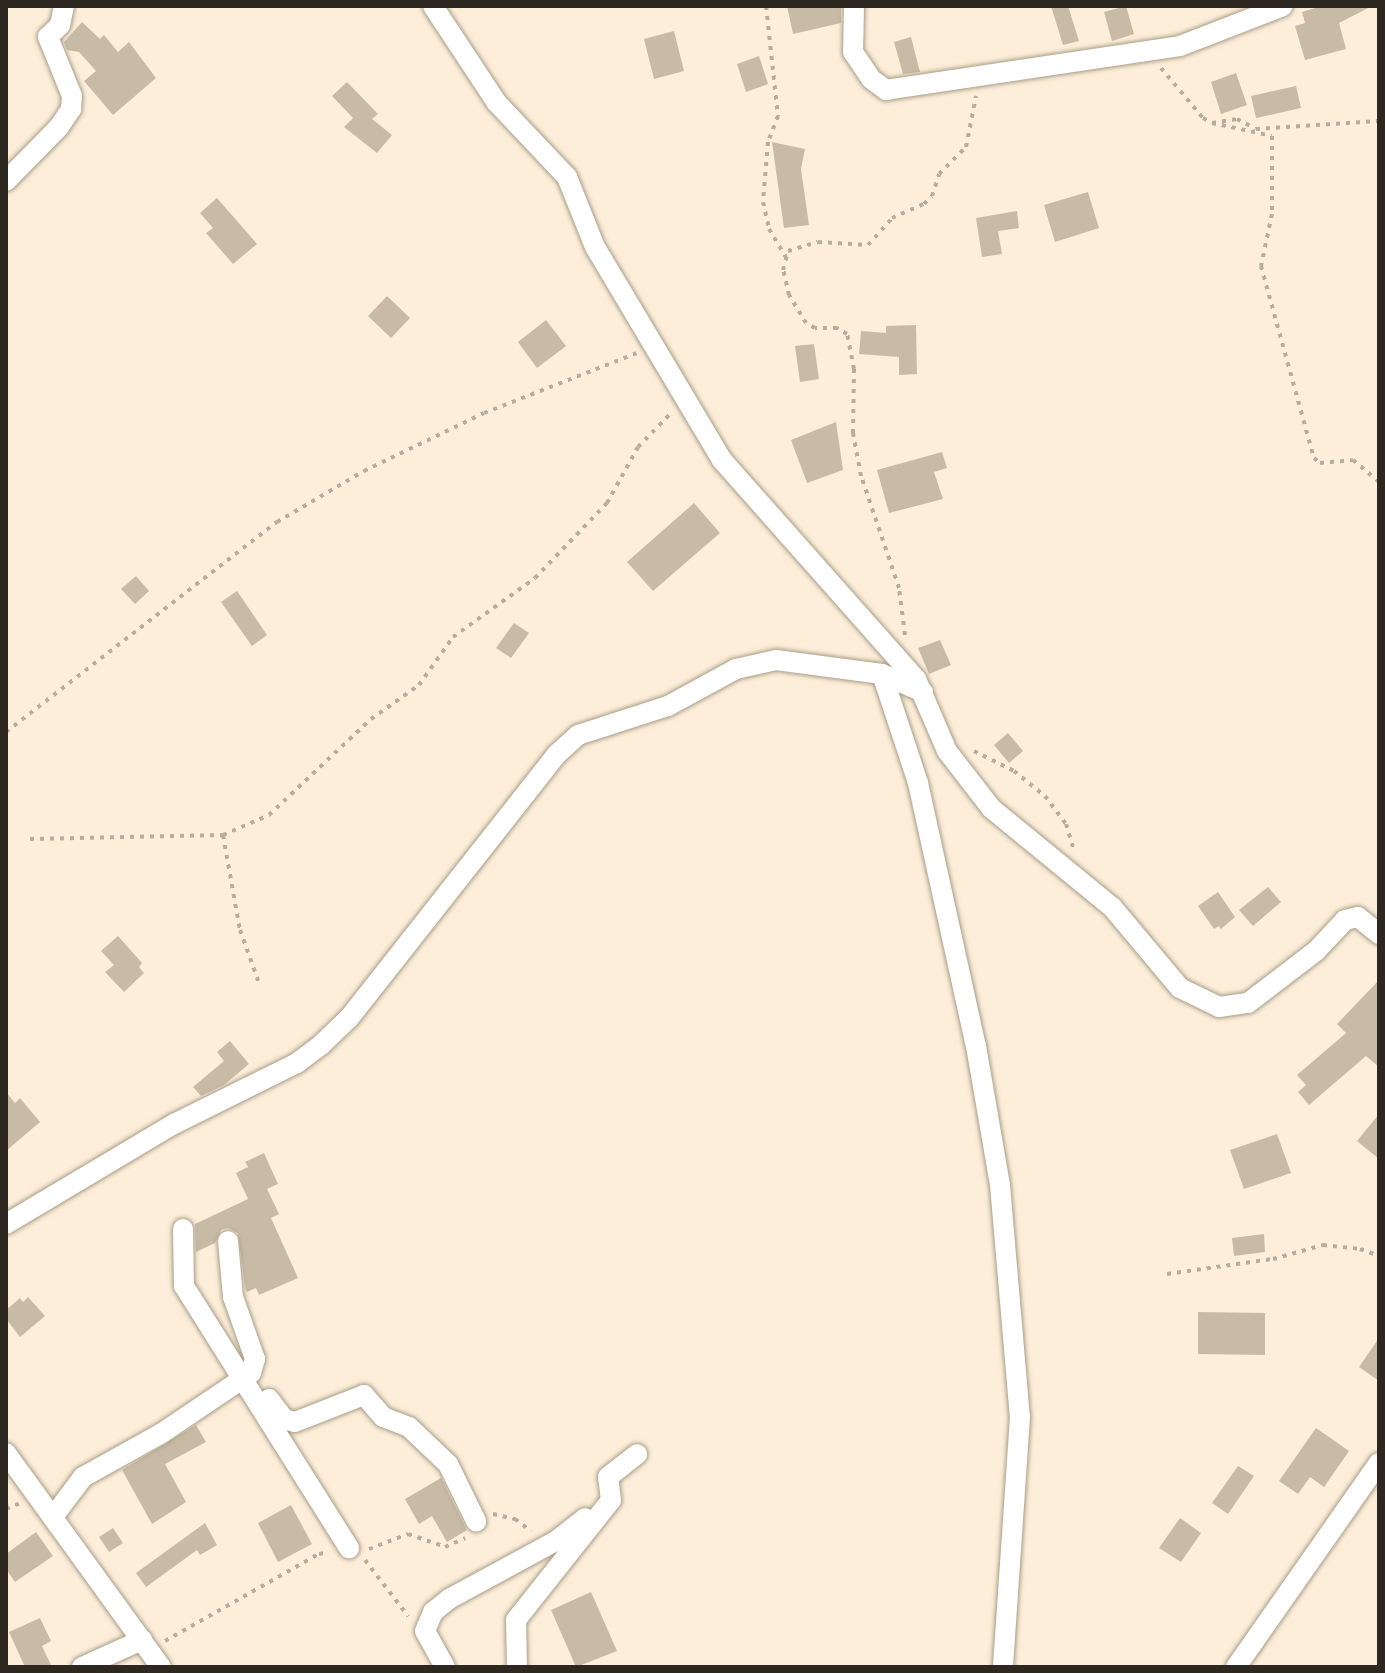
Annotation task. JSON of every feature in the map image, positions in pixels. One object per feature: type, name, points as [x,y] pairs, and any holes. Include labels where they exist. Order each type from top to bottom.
[{"type":"street","points":[[6,181],[59,127],[71,109],[72,96],[48,37],[60,25],[64,6]]},
{"type":"street","points":[[433,6],[497,103],[567,177],[595,247],[683,400],[722,460],[748,493],[908,670],[923,692],[947,751],[991,808],[1112,907],[1180,988],[1219,1007],[1248,1003],[1316,951],[1345,920],[1358,917],[1379,934]]},
{"type":"street","points":[[854,6],[853,52],[871,79],[886,90],[1180,46],[1283,6]]},
{"type":"street","points":[[6,1224],[174,1124],[297,1063],[321,1045],[350,1017],[547,766],[578,735],[668,706],[736,669],[776,660],[882,674],[923,692]]},
{"type":"street","points":[[882,674],[918,783],[976,1046],[1000,1185],[1020,1417],[1003,1667]]},
{"type":"street","points":[[183,1229],[184,1286],[247,1377],[355,1552]]},
{"type":"street","points":[[53,1517],[83,1477],[162,1433],[247,1377],[255,1359],[233,1297],[228,1241]]},
{"type":"street","points":[[247,1377],[288,1422],[362,1395],[367,1397],[383,1417],[409,1427],[448,1464],[476,1521]]},
{"type":"street","points":[[6,1453],[161,1667]]},
{"type":"street","points":[[517,1667],[516,1620],[611,1500],[608,1477],[637,1454]]},
{"type":"street","points":[[1236,1667],[1379,1463]]},
{"type":"street","points":[[445,1667],[430,1643],[427,1621],[449,1599],[556,1541],[585,1518]]},
{"type":"street","points":[[82,1667],[142,1640]]},
{"type":"path","points":[[766,6],[778,116],[768,142],[763,202],[769,229],[786,257]]},
{"type":"path","points":[[1146,51],[1203,118],[1212,123],[1272,136],[1272,214],[1261,266],[1314,458],[1320,463],[1353,460],[1379,482]]},
{"type":"path","points":[[908,670],[899,588],[866,497],[855,447],[854,369],[847,334],[837,328],[815,328],[797,312],[784,281],[786,257],[788,251],[818,242],[868,245],[892,218],[916,208],[932,196],[939,174],[966,147],[977,87],[968,77]]},
{"type":"path","points":[[1212,123],[1237,119],[1256,129],[1379,121]]},
{"type":"path","points":[[6,732],[277,522],[364,471],[484,413],[653,347]]},
{"type":"path","points":[[30,839],[223,835],[269,815],[371,719],[419,685],[453,637],[535,578],[607,503],[638,447],[683,400]]},
{"type":"path","points":[[972,749],[1014,771],[1045,796],[1066,824],[1085,883]]},
{"type":"path","points":[[223,835],[240,930],[259,983]]},
{"type":"path","points":[[1167,1274],[1273,1259],[1323,1245],[1360,1249],[1379,1256]]},
{"type":"path","points":[[355,1552],[430,1643]]},
{"type":"building","points":[[787,6],[841,6],[841,23],[793,34]]},
{"type":"building","points":[[1051,6],[1068,6],[1079,41],[1063,45]]},
{"type":"building","points":[[1126,6],[1134,34],[1112,41],[1104,12]]},
{"type":"building","points":[[1322,6],[1372,6],[1339,23],[1346,49],[1305,60],[1295,26],[1305,23],[1302,12]]},
{"type":"building","points":[[82,22],[100,39],[104,35],[118,52],[129,42],[156,78],[113,115],[84,81],[96,71],[79,52],[67,50],[64,42]]},
{"type":"building","points":[[674,31],[684,71],[654,79],[644,39]]},
{"type":"building","points":[[911,37],[920,72],[903,74],[894,42]]},
{"type":"building","points":[[759,56],[768,84],[746,92],[737,64]]},
{"type":"building","points":[[1236,73],[1247,105],[1221,114],[1211,82]]},
{"type":"building","points":[[347,82],[378,114],[372,119],[392,135],[377,153],[344,127],[353,118],[332,96]]},
{"type":"building","points":[[1296,86],[1301,108],[1256,118],[1251,96]]},
{"type":"building","points":[[772,142],[805,149],[801,169],[809,225],[784,228]]},
{"type":"building","points":[[1088,192],[1099,228],[1055,242],[1044,205]]},
{"type":"building","points":[[217,198],[257,244],[233,264],[206,233],[213,228],[200,213]]},
{"type":"building","points":[[1017,211],[1019,228],[998,231],[1002,254],[982,257],[976,218]]},
{"type":"building","points":[[387,296],[410,318],[391,338],[368,316]]},
{"type":"building","points":[[546,320],[566,346],[537,368],[518,342]]},
{"type":"building","points":[[916,325],[917,374],[899,375],[899,357],[859,354],[861,331],[886,333],[886,326]]},
{"type":"building","points":[[814,344],[819,379],[800,382],[795,346]]},
{"type":"building","points":[[836,422],[843,470],[807,483],[791,440]]},
{"type":"building","points":[[942,452],[947,468],[934,472],[943,499],[889,513],[877,470]]},
{"type":"building","points":[[694,503],[720,533],[653,591],[627,562]]},
{"type":"building","points":[[136,576],[149,591],[135,604],[121,589]]},
{"type":"building","points":[[237,591],[267,635],[252,646],[221,602]]},
{"type":"building","points":[[514,623],[529,633],[511,658],[496,648]]},
{"type":"building","points":[[940,640],[951,665],[929,674],[918,648]]},
{"type":"building","points":[[1008,733],[1023,751],[1009,763],[994,745]]},
{"type":"building","points":[[1268,887],[1281,902],[1253,926],[1239,910]]},
{"type":"building","points":[[1218,892],[1235,917],[1221,929],[1219,926],[1214,929],[1198,906]]},
{"type":"building","points":[[118,936],[142,963],[139,967],[144,973],[124,992],[105,972],[114,965],[101,951]]},
{"type":"building","points":[[1379,980],[1379,1067],[1366,1056],[1309,1105],[1298,1092],[1306,1085],[1297,1075],[1346,1033],[1337,1024]]},
{"type":"building","points":[[230,1041],[249,1064],[224,1085],[201,1096],[193,1087],[224,1061],[217,1052]]},
{"type":"building","points":[[6,1092],[15,1103],[20,1098],[40,1122],[6,1151]]},
{"type":"building","points":[[1379,1114],[1379,1159],[1357,1141]]},
{"type":"building","points":[[1277,1134],[1291,1173],[1244,1189],[1230,1150]]},
{"type":"building","points":[[264,1153],[278,1184],[267,1189],[279,1214],[271,1218],[298,1278],[259,1295],[256,1288],[247,1292],[245,1287],[238,1233],[228,1228],[221,1230],[215,1243],[196,1252],[195,1224],[248,1199],[236,1173],[248,1167],[245,1162]]},
{"type":"building","points":[[1264,1234],[1265,1252],[1234,1256],[1232,1238]]},
{"type":"building","points":[[28,1297],[45,1316],[20,1337],[6,1319],[6,1310],[20,1298],[23,1302]]},
{"type":"building","points":[[1198,1312],[1265,1313],[1265,1355],[1198,1354]]},
{"type":"building","points":[[1379,1338],[1379,1381],[1359,1367]]},
{"type":"building","points":[[196,1425],[206,1442],[165,1464],[186,1502],[152,1524],[122,1470]]},
{"type":"building","points":[[1316,1428],[1349,1451],[1324,1487],[1310,1477],[1298,1494],[1279,1481]]},
{"type":"building","points":[[1238,1466],[1254,1476],[1228,1514],[1212,1503]]},
{"type":"building","points":[[441,1478],[467,1530],[447,1542],[432,1516],[419,1524],[405,1499]]},
{"type":"building","points":[[291,1505],[312,1544],[278,1562],[258,1523]]},
{"type":"building","points":[[1180,1518],[1201,1533],[1181,1562],[1159,1548]]},
{"type":"building","points":[[205,1523],[217,1545],[200,1555],[197,1550],[146,1587],[136,1573]]},
{"type":"building","points":[[113,1528],[123,1543],[109,1552],[99,1537]]},
{"type":"building","points":[[36,1532],[53,1556],[15,1582],[6,1569],[6,1554]]},
{"type":"building","points":[[591,1592],[617,1651],[576,1667],[551,1610]]},
{"type":"building","points":[[40,1618],[51,1641],[42,1646],[52,1667],[25,1667],[9,1632]]}]
